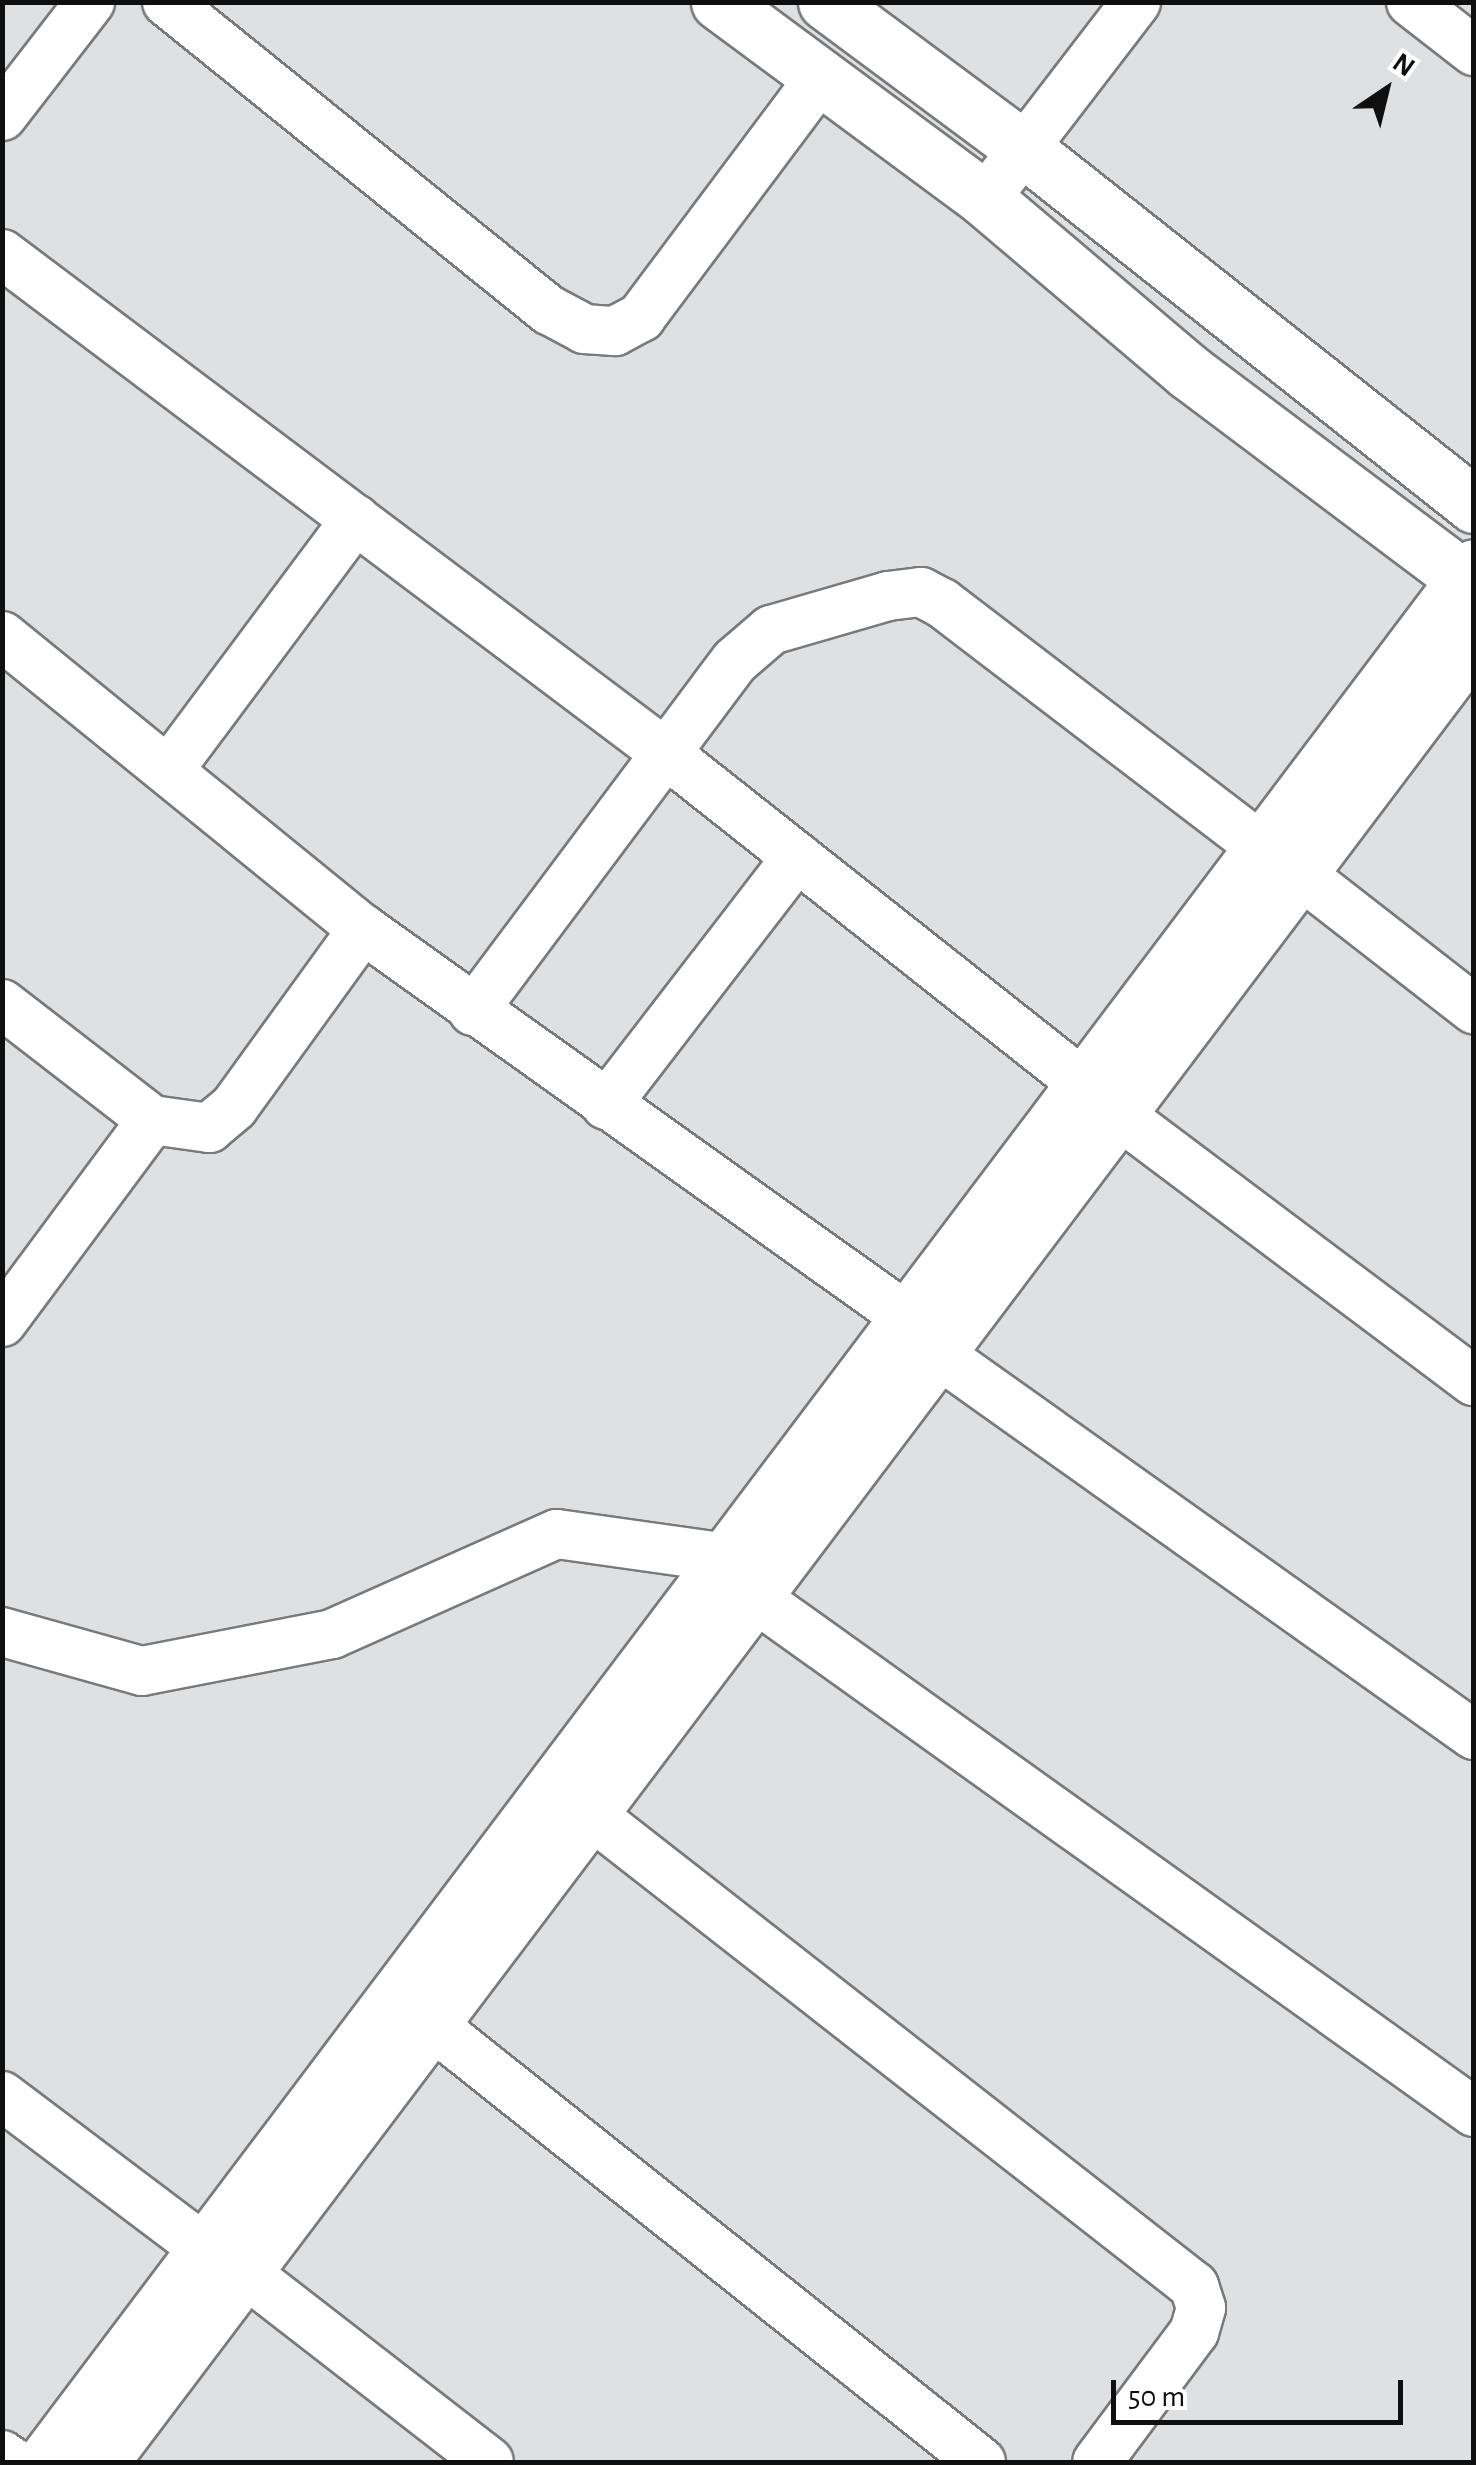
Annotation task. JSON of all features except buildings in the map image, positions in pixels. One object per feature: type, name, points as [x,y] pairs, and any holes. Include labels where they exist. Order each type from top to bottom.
[{"type":"main road","points":[[45,2462],[224,2260],[413,2012],[1281,861],[1470,577],[1190,372],[985,200],[719,2]]},
{"type":"main road","points":[[826,2],[1024,149],[1474,506]]},
{"type":"main road","points":[[1281,861],[1474,640]]},
{"type":"main road","points":[[413,2012],[589,1813],[740,1577]]},
{"type":"main road","points":[[100,2462],[224,2260]]},
{"type":"street","points":[[2,116],[90,2]]},
{"type":"street","points":[[167,2],[548,310],[584,329],[615,331],[641,316],[820,78]]},
{"type":"street","points":[[985,200],[1136,2]]},
{"type":"street","points":[[1411,2],[1474,51]]},
{"type":"street","points":[[2,254],[664,752],[1101,1100],[1474,1381]]},
{"type":"street","points":[[172,766],[356,519]]},
{"type":"street","points":[[473,1011],[664,752],[736,662],[772,630],[920,592],[1474,1009]]},
{"type":"street","points":[[2,636],[172,766],[364,929],[473,1011],[1474,1735]]},
{"type":"street","points":[[606,1105],[798,857]]},
{"type":"street","points":[[2,1004],[152,1120],[209,1128],[234,1108],[364,929]]},
{"type":"street","points":[[2,1322],[152,1120]]},
{"type":"street","points":[[2,1632],[142,1671],[332,1634],[557,1534],[740,1577],[1474,2112]]},
{"type":"street","points":[[589,1813],[1194,2286],[1201,2308],[1194,2332],[1097,2462]]},
{"type":"street","points":[[413,2012],[981,2462]]},
{"type":"street","points":[[2,2096],[489,2462]]},
{"type":"street","points":[[2,2455],[12,2462]]}]
